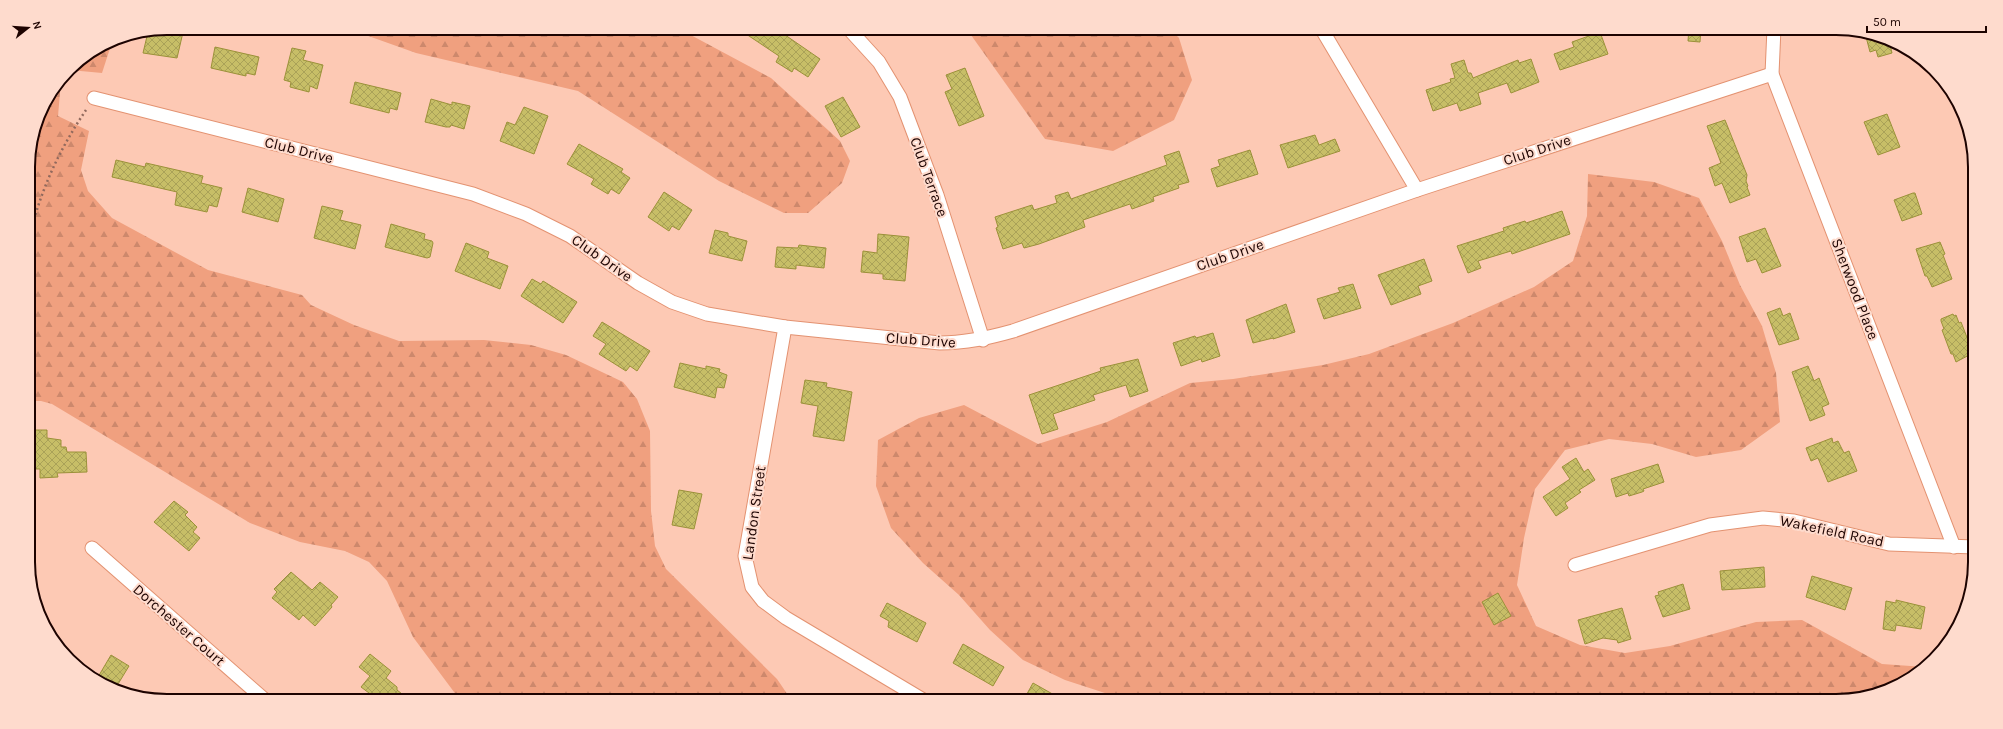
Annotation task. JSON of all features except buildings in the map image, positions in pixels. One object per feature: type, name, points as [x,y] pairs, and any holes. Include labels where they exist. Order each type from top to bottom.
[{"type":"street","name":"Club Terrace","points":[[854,35],[879,62],[900,97],[937,195],[983,340]]},
{"type":"street","points":[[1326,35],[1418,190]]},
{"type":"street","name":"Sherwood Place","points":[[1774,35],[1772,74],[1954,547]]},
{"type":"street","name":"Club Drive","points":[[94,98],[473,194],[526,214],[570,236],[638,283],[672,302],[707,314],[785,327],[940,343],[962,343],[983,340],[1418,190],[1772,74]]},
{"type":"street","name":"Landon Street","points":[[785,327],[745,556],[752,587],[763,601],[786,618],[913,694]]},
{"type":"street","name":"Wakefield Road","points":[[1575,565],[1710,525],[1763,518],[1794,521],[1889,544],[1968,547]]},
{"type":"street","name":"Dorchester Court","points":[[92,548],[258,694]]},
{"type":"path","points":[[35,213],[65,142],[94,98]]},
{"type":"green space","points":[[366,35],[691,35],[771,78],[840,141],[850,161],[842,183],[808,213],[784,213],[719,181],[578,91],[416,53]]},
{"type":"green space","points":[[971,35],[1176,35],[1179,38],[1192,80],[1174,120],[1113,151],[1045,139]]},
{"type":"green space","points":[[110,48],[102,73],[77,71],[94,57]]},
{"type":"green space","points":[[60,90],[58,116],[89,131],[81,170],[88,191],[112,218],[208,270],[302,295],[311,305],[354,325],[399,341],[484,340],[531,345],[566,355],[623,382],[637,399],[650,431],[651,511],[655,546],[666,569],[777,679],[787,694],[456,694],[413,637],[387,581],[369,562],[345,551],[300,542],[250,523],[52,404],[35,401],[35,158],[39,133],[45,116]]},
{"type":"green space","points":[[1588,174],[1654,182],[1699,198],[1722,241],[1740,285],[1762,326],[1776,373],[1780,422],[1741,450],[1696,457],[1652,444],[1609,439],[1565,450],[1535,489],[1524,538],[1517,585],[1536,626],[1580,645],[1625,653],[1670,646],[1756,622],[1802,620],[1882,664],[1916,667],[1887,684],[1870,690],[1845,694],[1108,694],[1065,680],[1023,660],[990,630],[959,595],[923,563],[891,528],[876,486],[878,440],[919,418],[964,405],[1038,444],[1107,422],[1190,383],[1233,379],[1323,365],[1369,354],[1453,323],[1534,287],[1573,261],[1587,216]]}]
